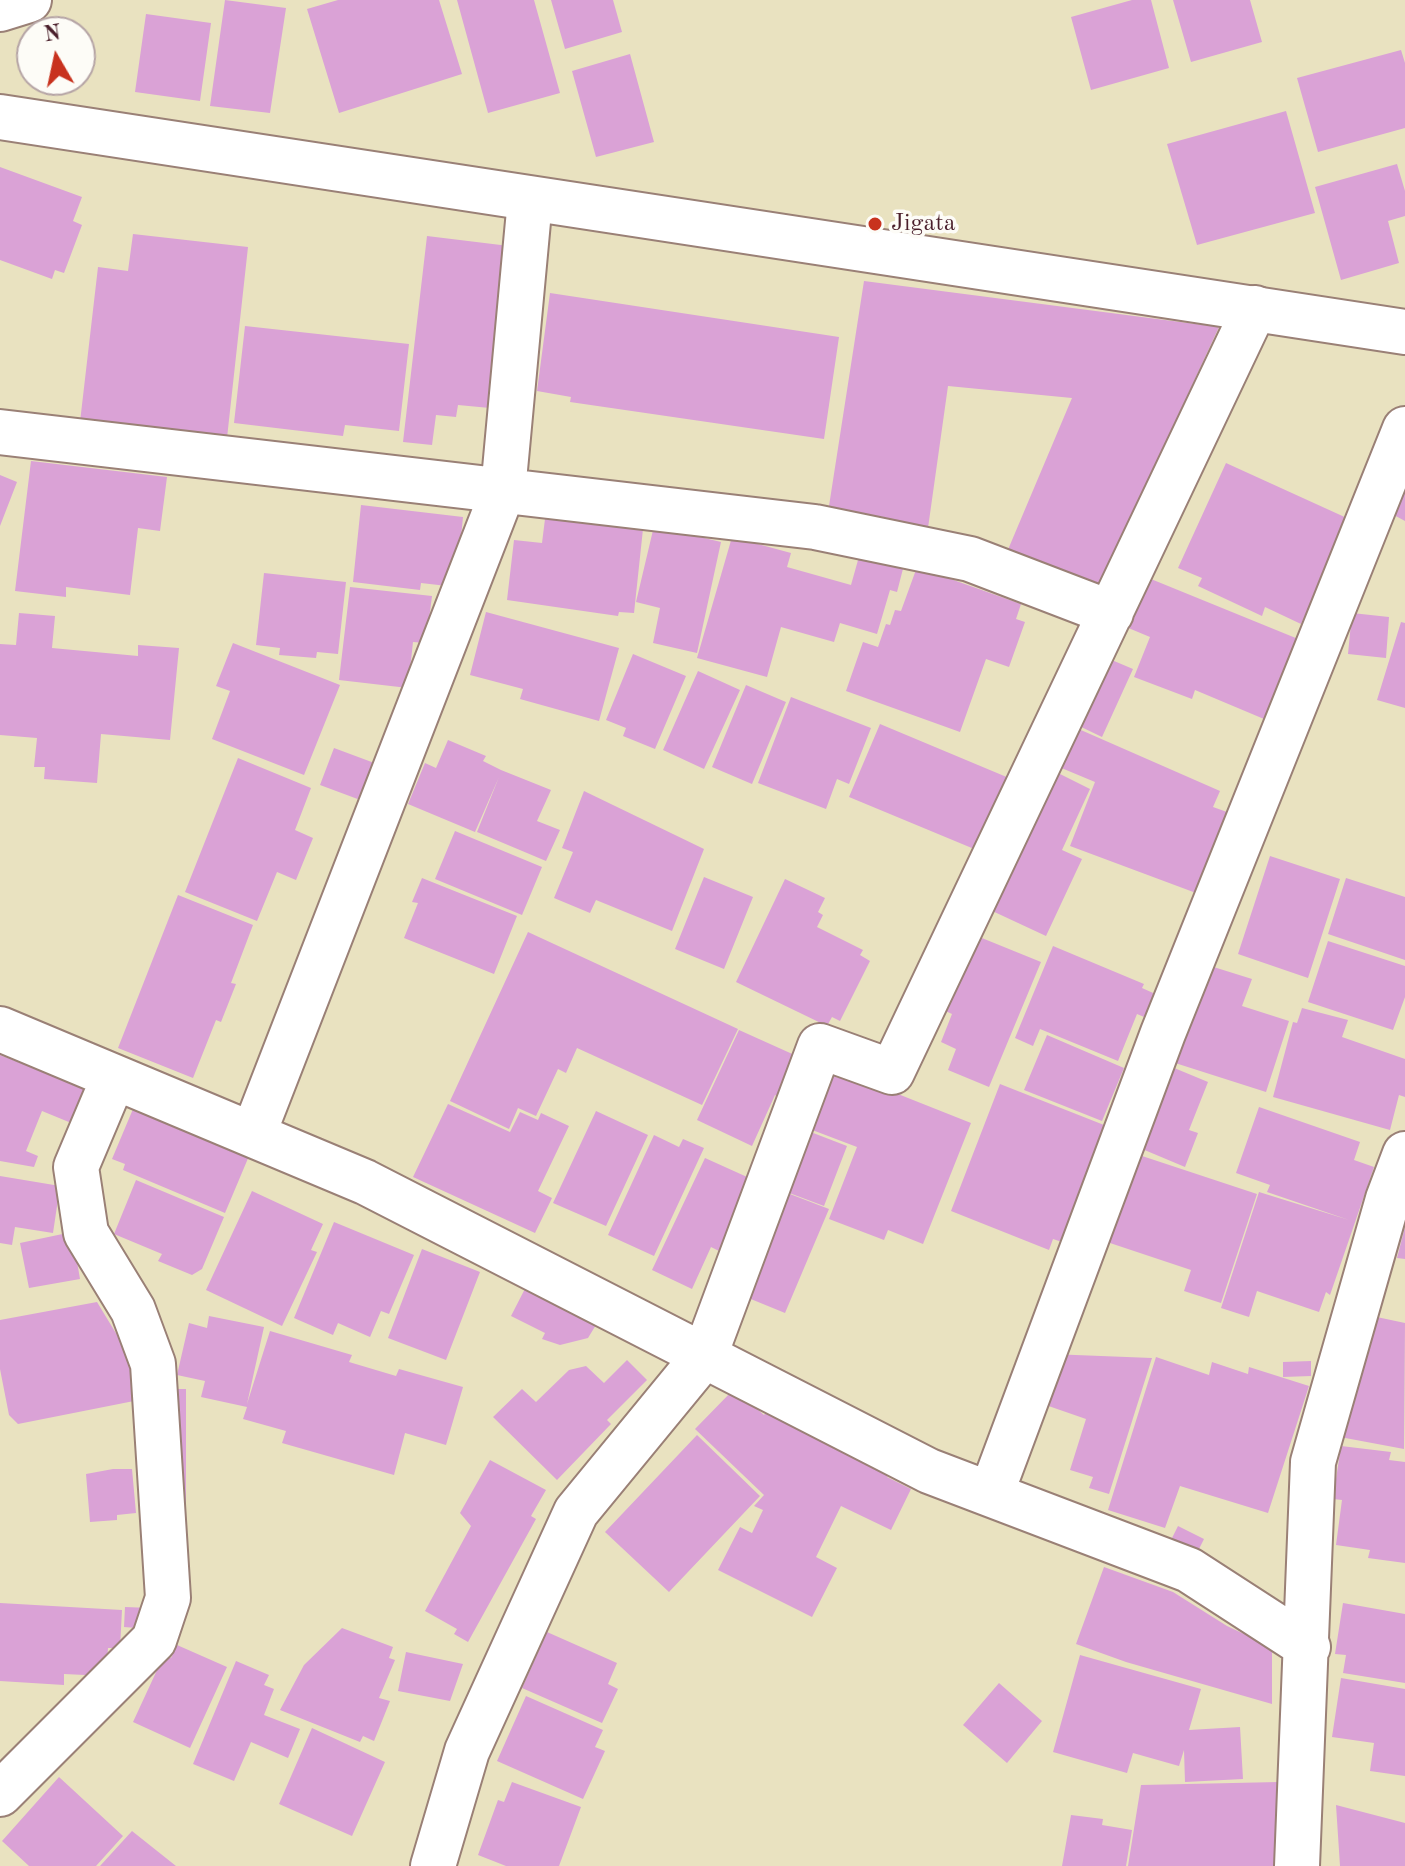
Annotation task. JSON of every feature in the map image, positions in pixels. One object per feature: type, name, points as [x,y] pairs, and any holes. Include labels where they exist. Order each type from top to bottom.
[{"type":"street","points":[[0,9],[29,0]]},
{"type":"street","points":[[0,117],[1405,332]]},
{"type":"street","points":[[253,1135],[503,491],[530,200]]},
{"type":"street","points":[[433,1866],[467,1751],[576,1512],[705,1355],[820,1046],[892,1072],[1255,308]]},
{"type":"street","points":[[991,1494],[1163,1033],[1405,429]]},
{"type":"street","points":[[0,432],[815,527],[970,559],[1111,613]]},
{"type":"street","points":[[0,1029],[365,1182],[929,1471],[1189,1570],[1308,1647]]},
{"type":"street","points":[[0,1794],[154,1640],[168,1598],[153,1364],[133,1310],[86,1233],[76,1167],[114,1077]]},
{"type":"street","points":[[1297,1866],[1313,1462],[1388,1199],[1405,1154]]},
{"type":"building","points":[[225,0],[286,8],[270,113],[210,106]]},
{"type":"building","points":[[338,0],[439,0],[462,74],[339,113],[307,9]]},
{"type":"building","points":[[457,0],[534,0],[560,93],[488,113]]},
{"type":"building","points":[[551,0],[613,0],[622,32],[565,49]]},
{"type":"building","points":[[1132,0],[1151,0],[1169,68],[1091,90],[1071,17]]},
{"type":"building","points":[[1173,0],[1250,0],[1262,42],[1191,62]]},
{"type":"building","points":[[146,14],[211,23],[200,101],[135,92]]},
{"type":"building","points":[[1401,50],[1405,63],[1405,128],[1318,152],[1297,78]]},
{"type":"building","points":[[630,54],[654,142],[596,157],[572,71]]},
{"type":"building","points":[[1286,111],[1315,213],[1197,245],[1167,144]]},
{"type":"building","points":[[1397,164],[1405,191],[1405,216],[1388,221],[1399,263],[1341,280],[1315,187]]},
{"type":"building","points":[[0,167],[82,197],[73,221],[82,225],[64,273],[55,270],[52,279],[0,260]]},
{"type":"building","points":[[133,234],[248,247],[227,438],[80,422],[98,267],[128,271]]},
{"type":"building","points":[[427,236],[509,246],[490,408],[458,405],[456,417],[436,415],[432,445],[403,442]]},
{"type":"building","points":[[864,281],[1219,327],[1098,589],[1007,552],[1072,398],[948,386],[928,528],[829,506]]},
{"type":"building","points":[[550,293],[839,337],[824,439],[570,402],[571,397],[537,391]]},
{"type":"building","points":[[245,326],[409,344],[399,431],[345,425],[343,436],[234,423]]},
{"type":"building","points":[[31,461],[167,477],[160,531],[138,528],[130,595],[66,587],[66,597],[15,591]]},
{"type":"building","points":[[1226,463],[1349,519],[1301,624],[1265,607],[1262,616],[1198,586],[1202,578],[1178,568]]},
{"type":"building","points":[[0,475],[17,482],[0,526]]},
{"type":"building","points":[[1405,488],[1405,521],[1392,514]]},
{"type":"building","points":[[361,505],[463,517],[456,587],[421,583],[420,590],[353,582]]},
{"type":"building","points":[[545,519],[643,529],[634,613],[619,612],[618,616],[507,600],[514,540],[542,543]]},
{"type":"building","points":[[654,526],[721,542],[697,653],[653,643],[660,608],[636,602]]},
{"type":"building","points":[[732,537],[791,553],[787,567],[851,585],[860,553],[904,565],[897,592],[890,590],[877,634],[840,623],[834,642],[781,627],[767,677],[697,658]]},
{"type":"building","points":[[917,567],[1021,604],[1016,619],[1025,622],[1009,667],[986,659],[960,732],[846,691],[863,642],[878,647],[886,624],[890,625],[895,610],[901,611]]},
{"type":"building","points":[[264,573],[346,582],[338,654],[317,652],[316,658],[279,655],[280,648],[256,645]]},
{"type":"building","points":[[1146,577],[1308,643],[1296,676],[1284,670],[1264,719],[1195,690],[1192,699],[1134,677],[1150,637],[1126,627]]},
{"type":"building","points":[[350,587],[432,596],[426,643],[413,642],[408,688],[339,680]]},
{"type":"building","points":[[486,612],[619,648],[599,721],[520,699],[523,689],[470,675]]},
{"type":"building","points":[[19,613],[55,616],[52,648],[138,656],[138,645],[179,648],[170,740],[101,734],[97,783],[44,779],[45,767],[34,767],[37,738],[0,735],[0,644],[16,645]]},
{"type":"building","points":[[1352,613],[1389,617],[1386,658],[1348,654]]},
{"type":"building","points":[[1401,622],[1405,623],[1405,708],[1377,700]]},
{"type":"building","points":[[233,643],[340,685],[304,775],[212,739],[230,691],[216,686]]},
{"type":"building","points":[[633,654],[686,676],[655,749],[623,736],[626,728],[606,720]]},
{"type":"building","points":[[1107,658],[1133,669],[1102,737],[1075,724]]},
{"type":"building","points":[[698,671],[740,690],[704,769],[663,750]]},
{"type":"building","points":[[746,685],[786,702],[752,784],[712,767]]},
{"type":"building","points":[[791,697],[871,728],[849,784],[837,779],[826,809],[758,783]]},
{"type":"building","points":[[880,724],[1009,778],[979,851],[849,797]]},
{"type":"building","points":[[1074,727],[1220,791],[1213,807],[1227,812],[1224,820],[1233,823],[1224,845],[1215,843],[1196,893],[1070,846],[1095,782],[1059,767]]},
{"type":"building","points":[[448,740],[486,756],[483,761],[501,770],[551,790],[537,821],[560,830],[546,861],[477,832],[499,777],[475,832],[408,804],[425,763],[436,768]]},
{"type":"building","points":[[334,748],[377,764],[363,801],[320,785]]},
{"type":"building","points":[[238,758],[311,788],[295,830],[313,838],[296,880],[277,872],[257,921],[185,892]]},
{"type":"building","points":[[1052,770],[1090,789],[1062,850],[1082,859],[1046,936],[988,909]]},
{"type":"building","points":[[584,791],[704,849],[672,931],[596,900],[590,913],[554,898],[573,852],[562,848]]},
{"type":"building","points":[[455,831],[542,867],[522,915],[435,879]]},
{"type":"building","points":[[1270,856],[1340,879],[1308,978],[1238,954]]},
{"type":"building","points":[[704,877],[753,897],[724,969],[675,949]]},
{"type":"building","points":[[422,878],[517,916],[494,974],[404,938],[418,903],[412,902]]},
{"type":"building","points":[[1346,878],[1405,897],[1405,960],[1328,934]]},
{"type":"building","points":[[785,879],[825,898],[818,912],[823,915],[817,927],[863,950],[860,955],[870,961],[840,1021],[832,1017],[827,1026],[736,982]]},
{"type":"building","points":[[178,895],[253,925],[231,983],[236,984],[221,1022],[216,1020],[193,1078],[118,1048]]},
{"type":"building","points":[[528,932],[738,1029],[702,1105],[577,1048],[566,1073],[558,1069],[536,1116],[518,1108],[509,1129],[450,1101]]},
{"type":"building","points":[[972,934],[1041,962],[989,1087],[948,1070],[956,1049],[941,1042],[952,1014],[941,1009]]},
{"type":"building","points":[[1328,941],[1405,966],[1405,997],[1393,1030],[1308,1002]]},
{"type":"building","points":[[1053,946],[1144,984],[1142,988],[1171,1001],[1161,1024],[1137,1014],[1118,1061],[1040,1029],[1033,1046],[1015,1038]]},
{"type":"building","points":[[1204,964],[1252,979],[1242,1006],[1289,1021],[1266,1092],[1172,1062]]},
{"type":"building","points":[[1302,1008],[1348,1020],[1342,1037],[1405,1059],[1405,1097],[1399,1095],[1390,1130],[1273,1097],[1293,1022],[1297,1023]]},
{"type":"building","points":[[739,1030],[799,1057],[780,1099],[775,1095],[752,1146],[697,1120]]},
{"type":"building","points":[[1047,1035],[1124,1068],[1102,1121],[1024,1090]]},
{"type":"building","points":[[0,1055],[94,1091],[81,1127],[42,1111],[26,1151],[38,1156],[34,1167],[0,1161]]},
{"type":"building","points":[[1167,1065],[1208,1082],[1189,1130],[1198,1133],[1185,1167],[1135,1146]]},
{"type":"building","points":[[840,1071],[971,1123],[923,1244],[888,1230],[884,1240],[829,1219],[857,1147],[807,1128],[829,1074],[838,1078]]},
{"type":"building","points":[[1000,1084],[1104,1125],[1095,1148],[1102,1150],[1065,1243],[1053,1239],[1049,1250],[951,1211]]},
{"type":"building","points":[[448,1104],[510,1132],[520,1112],[538,1120],[541,1113],[569,1126],[538,1191],[552,1198],[535,1233],[413,1177]]},
{"type":"building","points":[[1259,1107],[1360,1142],[1354,1160],[1374,1167],[1330,1295],[1326,1292],[1319,1312],[1257,1291],[1249,1317],[1221,1308],[1259,1192],[1349,1220],[1267,1192],[1270,1185],[1236,1173]]},
{"type":"building","points":[[133,1109],[249,1156],[225,1213],[123,1170],[125,1164],[112,1159]]},
{"type":"building","points":[[596,1111],[648,1135],[606,1226],[553,1203]]},
{"type":"building","points":[[808,1131],[847,1146],[824,1206],[784,1191]]},
{"type":"building","points":[[654,1135],[679,1147],[683,1139],[704,1148],[654,1256],[608,1235]]},
{"type":"building","points":[[1133,1153],[1257,1194],[1221,1303],[1184,1291],[1191,1270],[1104,1241]]},
{"type":"building","points":[[705,1158],[756,1181],[723,1253],[711,1247],[692,1289],[652,1270]]},
{"type":"building","points":[[0,1176],[60,1186],[53,1233],[15,1227],[12,1245],[0,1243]]},
{"type":"building","points":[[136,1180],[224,1217],[202,1269],[192,1275],[158,1261],[162,1254],[114,1234]]},
{"type":"building","points":[[252,1191],[323,1224],[311,1250],[317,1252],[282,1326],[206,1290]]},
{"type":"building","points":[[782,1191],[829,1209],[785,1313],[741,1295]]},
{"type":"building","points":[[334,1222],[414,1255],[389,1314],[381,1311],[370,1337],[338,1323],[333,1335],[294,1318]]},
{"type":"building","points":[[1405,1227],[1405,1259],[1397,1258]]},
{"type":"building","points":[[72,1232],[80,1279],[29,1288],[20,1243]]},
{"type":"building","points":[[422,1249],[480,1272],[446,1360],[388,1338]]},
{"type":"building","points":[[530,1279],[602,1315],[588,1338],[560,1345],[542,1339],[545,1333],[511,1316]]},
{"type":"building","points":[[97,1302],[131,1358],[139,1400],[18,1424],[9,1415],[0,1369],[0,1320]]},
{"type":"building","points":[[209,1316],[264,1327],[247,1404],[270,1331],[352,1355],[349,1362],[396,1376],[399,1369],[463,1387],[446,1445],[405,1433],[394,1475],[282,1443],[286,1431],[243,1419],[247,1407],[201,1397],[205,1381],[177,1375],[189,1323],[207,1328]]},
{"type":"building","points":[[1372,1316],[1405,1323],[1404,1449],[1340,1437]]},
{"type":"building","points":[[1050,1354],[1152,1358],[1109,1494],[1089,1488],[1093,1477],[1070,1470],[1086,1419],[1037,1402]]},
{"type":"building","points":[[1156,1357],[1209,1375],[1212,1362],[1248,1374],[1249,1367],[1309,1386],[1268,1513],[1180,1486],[1165,1528],[1108,1510]]},
{"type":"building","points":[[627,1360],[647,1380],[607,1420],[611,1424],[557,1480],[493,1417],[522,1389],[536,1402],[569,1370],[586,1366],[604,1383]]},
{"type":"building","points":[[1311,1361],[1311,1376],[1283,1377],[1283,1362]]},
{"type":"building","points":[[162,1389],[186,1389],[186,1504],[163,1503]]},
{"type":"building","points":[[734,1389],[764,1415],[767,1411],[890,1471],[887,1477],[911,1489],[891,1530],[841,1506],[816,1557],[837,1568],[812,1617],[718,1570],[740,1527],[752,1533],[763,1510],[754,1506],[764,1495],[695,1429]]},
{"type":"building","points":[[697,1435],[760,1496],[669,1592],[605,1532]]},
{"type":"building","points":[[1341,1446],[1391,1452],[1389,1460],[1405,1462],[1405,1563],[1368,1558],[1370,1550],[1336,1545],[1342,1500],[1333,1499]]},
{"type":"building","points":[[490,1460],[546,1490],[531,1516],[536,1519],[468,1642],[454,1634],[457,1629],[425,1611],[471,1526],[460,1513]]},
{"type":"building","points":[[132,1469],[136,1513],[117,1515],[117,1520],[90,1522],[86,1474]]},
{"type":"building","points":[[1178,1526],[1204,1539],[1192,1563],[1166,1550]]},
{"type":"building","points":[[1104,1567],[1173,1592],[1227,1626],[1272,1647],[1272,1704],[1126,1662],[1076,1644]]},
{"type":"building","points":[[0,1603],[122,1610],[120,1648],[108,1648],[106,1676],[64,1674],[64,1685],[0,1681]]},
{"type":"building","points":[[1343,1603],[1405,1614],[1405,1683],[1343,1673],[1346,1655],[1335,1654]]},
{"type":"building","points":[[125,1607],[150,1608],[149,1629],[124,1627]]},
{"type":"building","points":[[342,1628],[393,1647],[389,1658],[395,1660],[379,1698],[390,1701],[374,1741],[363,1736],[360,1742],[280,1710],[304,1665]]},
{"type":"building","points":[[547,1632],[617,1663],[608,1684],[618,1689],[602,1723],[522,1688]]},
{"type":"building","points":[[177,1645],[227,1667],[190,1748],[133,1722],[164,1655],[171,1658]]},
{"type":"building","points":[[406,1652],[463,1664],[450,1701],[398,1691]]},
{"type":"building","points":[[1080,1655],[1201,1689],[1189,1730],[1240,1727],[1243,1779],[1185,1782],[1184,1750],[1179,1766],[1133,1753],[1127,1773],[1053,1752]]},
{"type":"building","points":[[236,1661],[269,1675],[264,1685],[274,1689],[264,1715],[300,1729],[288,1758],[251,1742],[234,1781],[193,1764]]},
{"type":"building","points":[[1341,1678],[1405,1689],[1405,1776],[1370,1771],[1374,1743],[1332,1737]]},
{"type":"building","points":[[999,1683],[1042,1721],[1007,1763],[963,1725]]},
{"type":"building","points":[[526,1696],[603,1730],[595,1747],[605,1751],[583,1799],[497,1761]]},
{"type":"building","points":[[312,1728],[385,1762],[352,1836],[279,1804]]},
{"type":"building","points":[[59,1777],[123,1836],[96,1866],[29,1866],[2,1841]]},
{"type":"building","points":[[512,1782],[581,1807],[559,1866],[506,1866],[478,1855],[498,1800],[504,1802]]},
{"type":"building","points":[[1279,1782],[1274,1866],[1128,1866],[1141,1785]]},
{"type":"building","points":[[1336,1805],[1405,1823],[1405,1866],[1340,1866]]},
{"type":"building","points":[[1071,1815],[1103,1819],[1102,1825],[1132,1830],[1126,1866],[1062,1866]]},
{"type":"building","points":[[132,1831],[176,1866],[100,1866]]},
{"type":"place","name":"Jigata","points":[[875,224]]}]
